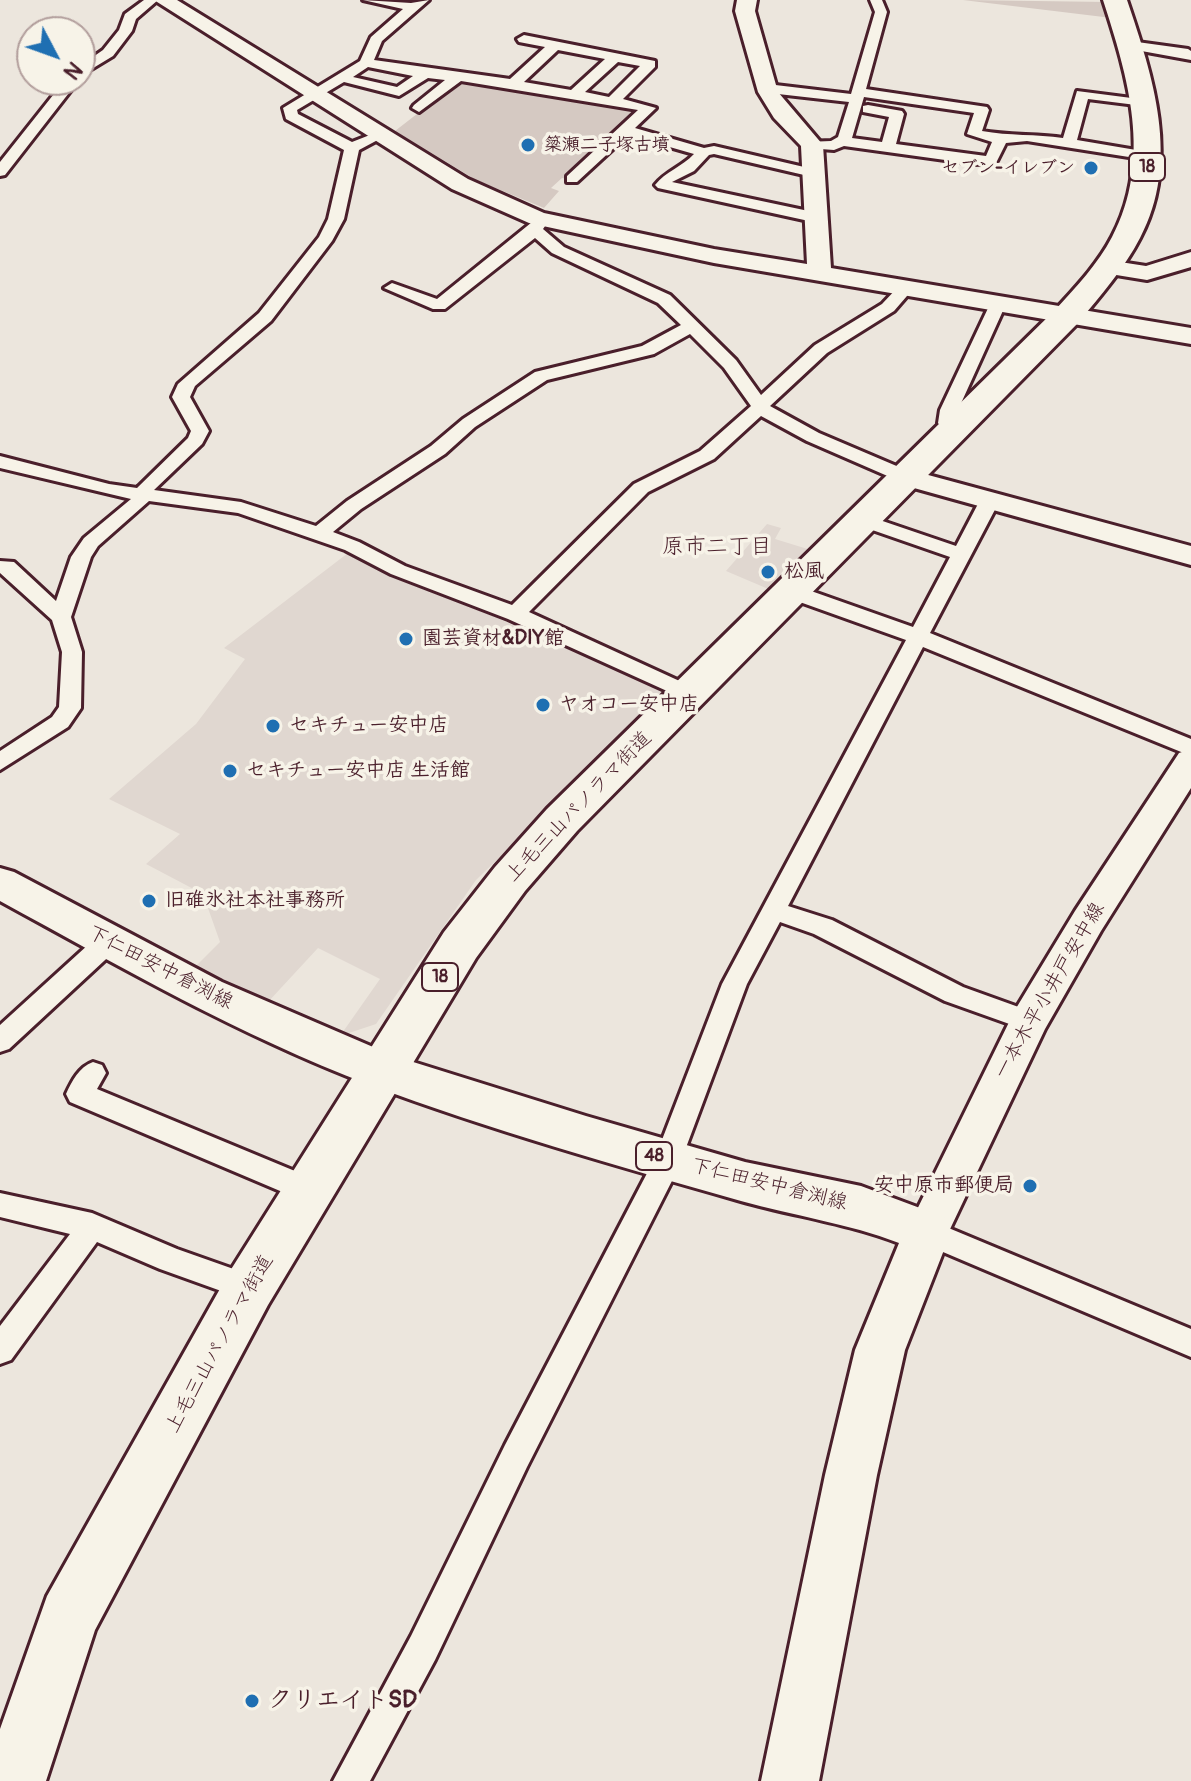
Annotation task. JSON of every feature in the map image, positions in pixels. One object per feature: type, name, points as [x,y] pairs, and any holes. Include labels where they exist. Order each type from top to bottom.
[{"type":"highway","name":"上毛三山パノラマ街道","points":[[14,1781],[69,1618],[249,1288],[460,945],[510,879],[562,820],[1067,316],[1107,267],[1134,220],[1148,156],[1147,104],[1115,0]]},
{"type":"main road","name":"下仁田安中倉渕線","points":[[0,883],[207,994],[383,1071],[668,1161],[861,1207],[927,1232]]},
{"type":"main road","points":[[790,1781],[851,1475],[880,1350],[927,1232]]},
{"type":"street","points":[[96,61],[108,53],[125,31],[130,17],[152,0]]},
{"type":"street","points":[[164,0],[460,184],[538,225],[1191,336]]},
{"type":"street","points":[[369,0],[418,4]]},
{"type":"street","points":[[747,0],[745,11],[767,88],[782,113],[812,145],[817,174],[818,273]]},
{"type":"street","points":[[812,145],[834,146],[845,139],[881,12],[876,0]]},
{"type":"street","points":[[352,148],[291,116],[290,108],[366,63],[376,40],[418,4]]},
{"type":"street","points":[[524,39],[650,64],[612,102]]},
{"type":"street","points":[[512,85],[555,45]]},
{"type":"street","points":[[1130,45],[1183,52],[1191,56]]},
{"type":"street","points":[[573,96],[615,57]]},
{"type":"street","points":[[366,63],[649,108],[572,179]]},
{"type":"street","points":[[349,80],[399,92],[425,74]]},
{"type":"street","points":[[419,108],[458,76]]},
{"type":"street","points":[[336,108],[369,85]]},
{"type":"street","points":[[767,88],[792,94],[814,92],[982,110],[974,134],[1000,139],[1027,137],[1148,156]]},
{"type":"street","points":[[1069,143],[1082,94],[1147,104]]},
{"type":"street","points":[[0,172],[59,96]]},
{"type":"street","points":[[858,99],[897,114],[888,148]]},
{"type":"street","points":[[625,130],[704,152],[714,150],[817,174]]},
{"type":"street","points":[[61,617],[81,557],[91,542],[139,503],[157,475],[196,440],[200,431],[181,397],[187,384],[265,317],[326,238],[336,219],[347,159],[352,148],[380,135]]},
{"type":"street","points":[[841,141],[991,160],[1000,139]]},
{"type":"street","points":[[704,152],[689,168],[668,178],[663,185],[818,218]]},
{"type":"street","points":[[392,288],[439,305],[538,225]]},
{"type":"street","points":[[538,225],[558,250],[664,299],[730,364],[762,409],[813,437],[906,477],[1191,556]]},
{"type":"street","points":[[1107,267],[1147,273],[1191,259]]},
{"type":"street","points":[[515,614],[641,488],[661,475],[707,455],[762,409],[821,349],[896,303],[905,289]]},
{"type":"street","points":[[957,426],[947,423],[949,410],[998,304]]},
{"type":"street","points":[[319,534],[354,505],[438,450],[469,423],[541,376],[648,350],[691,326]]},
{"type":"street","points":[[0,462],[109,490],[241,508],[319,534],[352,546],[398,570],[515,614],[689,694]]},
{"type":"street","points":[[351,1781],[423,1648],[516,1456],[668,1161],[735,984],[989,502]]},
{"type":"street","points":[[862,520],[961,554]]},
{"type":"street","points":[[0,567],[7,566],[61,617],[72,652],[70,708],[60,722],[0,762]]},
{"type":"street","points":[[790,591],[917,636],[1191,748]]},
{"type":"street","name":"一本木平小井戸安中線","points":[[927,1232],[1029,1021],[1088,921],[1191,761]]},
{"type":"street","points":[[773,910],[823,927],[954,994],[1029,1021]]},
{"type":"street","points":[[0,1041],[109,941]]},
{"type":"street","points":[[93,1073],[79,1094],[309,1190]]},
{"type":"street","points":[[0,1205],[92,1226],[170,1260],[249,1288]]},
{"type":"street","points":[[0,1350],[92,1226]]},
{"type":"street","points":[[927,1232],[1191,1343]]},
{"type":"shaded area","points":[[963,0],[1107,2],[1112,18]]},
{"type":"shaded area","points":[[462,79],[640,108],[567,179],[562,178],[551,188],[559,191],[544,208],[476,180],[395,131]]},
{"type":"shaded area","points":[[767,524],[781,528],[775,539],[814,551],[773,591],[726,571]]},
{"type":"shaded area","points":[[348,553],[669,693],[476,880],[376,1024],[340,1036],[380,979],[318,948],[268,1002],[195,967],[220,942],[203,894],[146,864],[180,834],[109,799],[196,724],[245,659],[224,648]]},
{"type":"place","name":"簗瀬二子塚古墳","points":[[528,145]]},
{"type":"place","name":"セブン-イレブン","points":[[1091,168]]},
{"type":"place","name":"松風","points":[[768,572]]},
{"type":"place","name":"園芸資材&DIY館","points":[[406,639]]},
{"type":"place","name":"ヤオコー安中店","points":[[543,705]]},
{"type":"place","name":"セキチュー安中店","points":[[273,726]]},
{"type":"place","name":"セキチュー安中店 生活館","points":[[230,771]]},
{"type":"place","name":"旧碓氷社本社事務所","points":[[149,901]]},
{"type":"place","name":"安中原市郵便局","points":[[1030,1186]]},
{"type":"place","name":"クリエイトSD","points":[[252,1701]]},
{"type":"district","name":"原市二丁目","points":[[717,547]]}]
